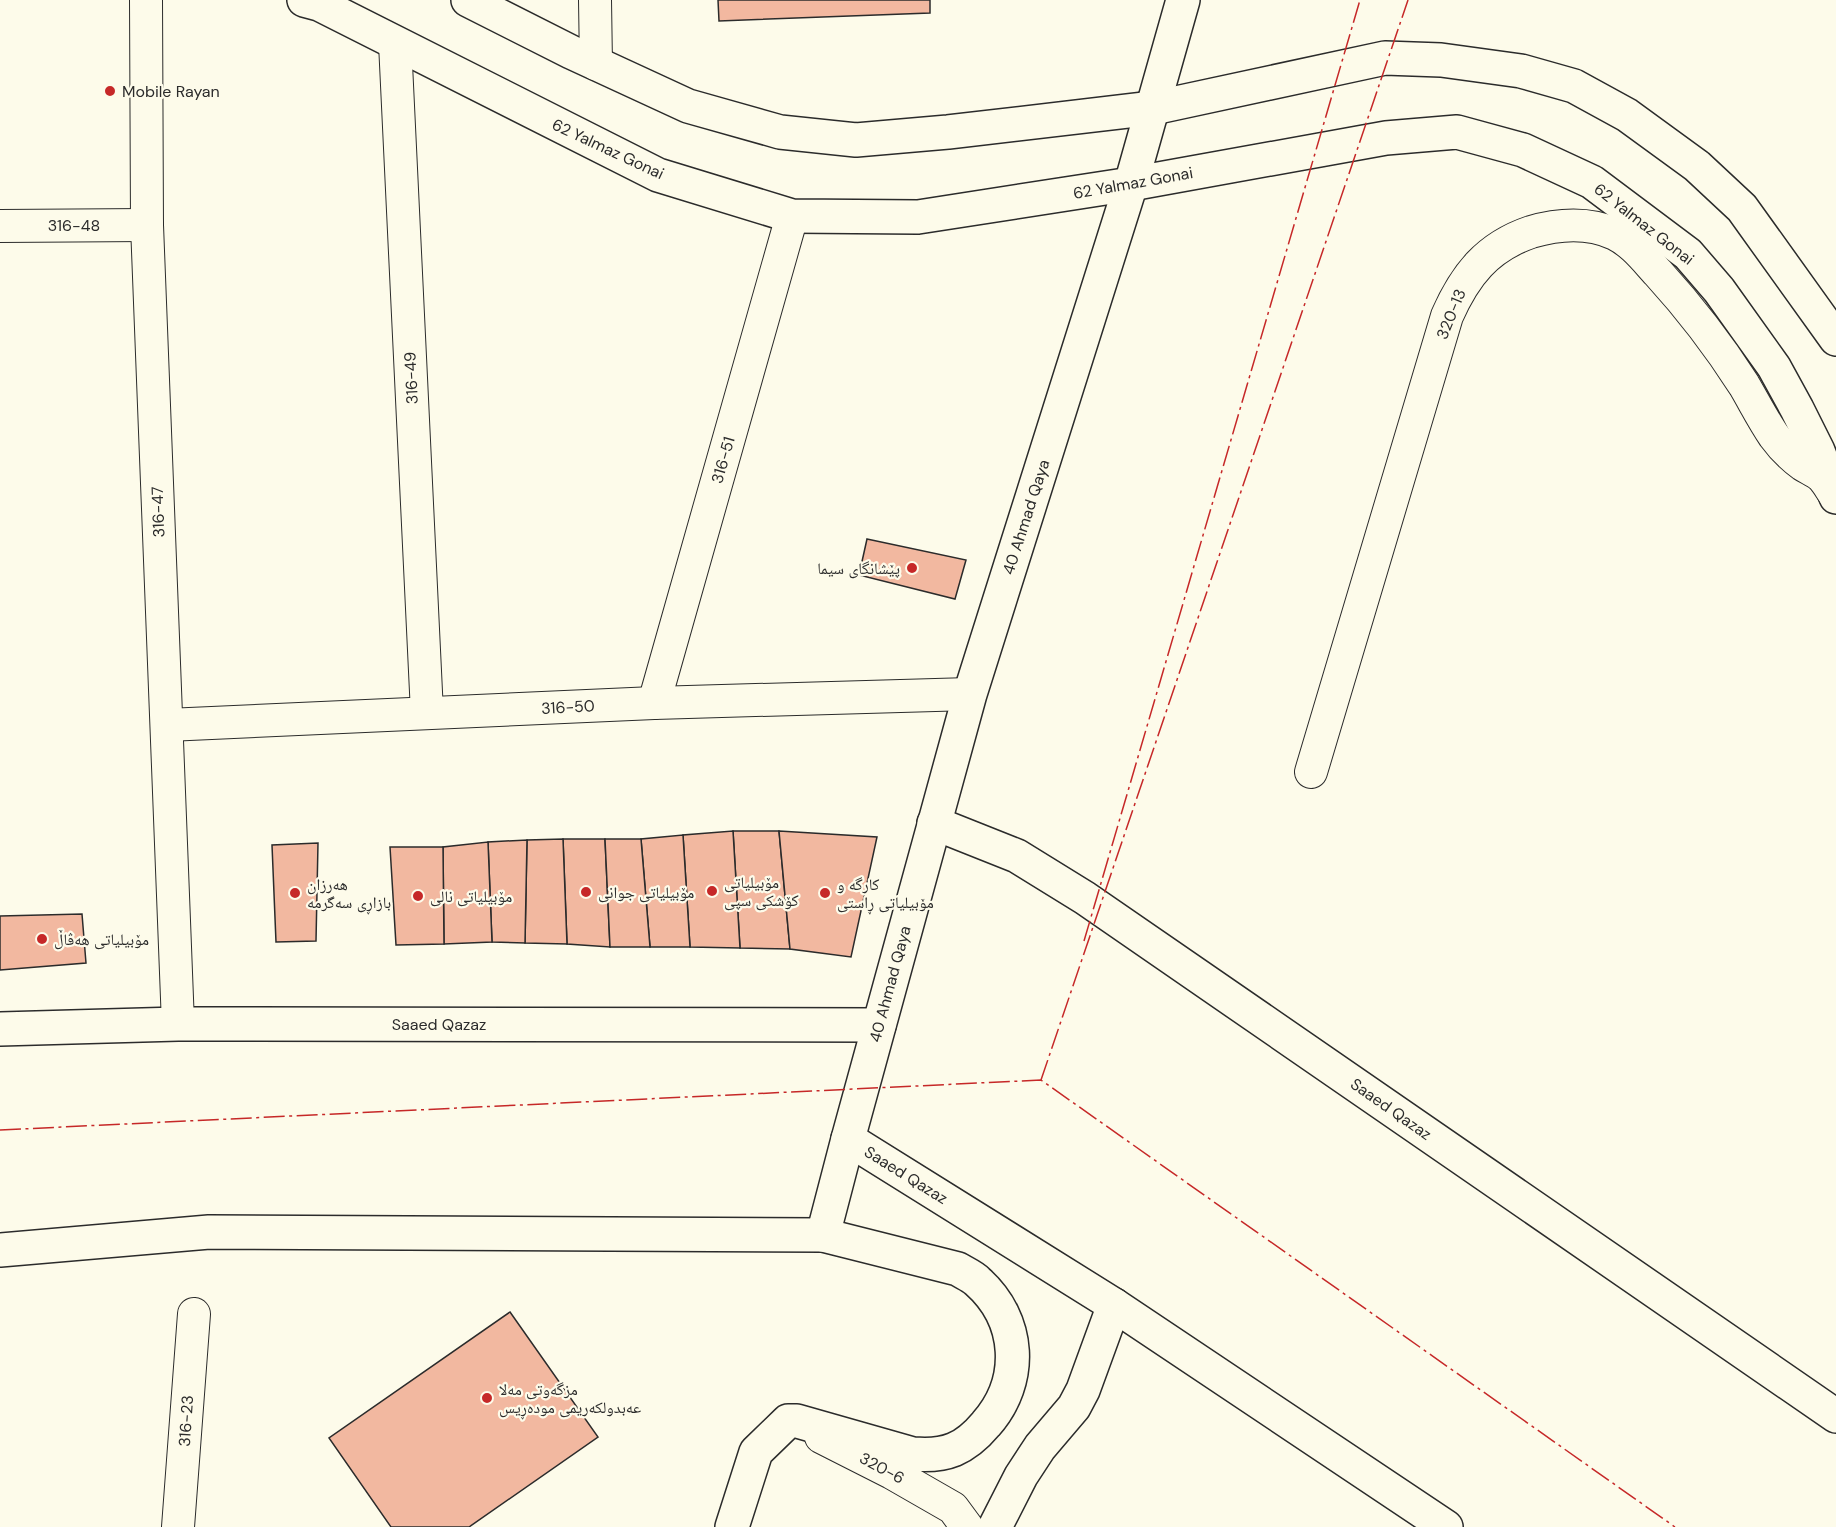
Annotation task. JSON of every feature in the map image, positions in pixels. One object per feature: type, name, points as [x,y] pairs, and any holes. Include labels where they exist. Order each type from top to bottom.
[{"type":"street","name":"316-47","points":[[146,0],[147,225],[178,1024]]},
{"type":"street","name":"62 Yalmaz Gonai","points":[[304,0],[319,4],[658,175],[792,216],[918,217],[1131,184],[1386,138],[1457,132],[1523,150],[1592,182],[1688,254],[1719,290],[1774,367],[1797,409],[1836,496]]},
{"type":"street","points":[[468,0],[596,64],[688,106],[780,132],[856,140],[948,132],[1153,108],[1385,58],[1441,60],[1521,71],[1574,86],[1627,115],[1697,166],[1742,208],[1836,339]]},
{"type":"street","points":[[594,0],[596,64]]},
{"type":"street","name":"40 Ahmad Qaya","points":[[823,1235],[970,694],[1131,184],[1183,0]]},
{"type":"street","name":"316-49","points":[[395,43],[427,713]]},
{"type":"street","name":"316-51","points":[[654,703],[792,216]]},
{"type":"street","name":"316-48","points":[[0,226],[147,225]]},
{"type":"street","name":"320-13","points":[[1311,772],[1447,316],[1458,290],[1475,268],[1496,249],[1520,236],[1546,227],[1588,226],[1615,234],[1628,242],[1682,300],[1708,333],[1744,385],[1776,438],[1803,465],[1821,476],[1836,496]]},
{"type":"street","name":"316-50","points":[[167,725],[654,703],[970,694]]},
{"type":"street","name":"Saaed Qazaz","points":[[934,823],[1017,856],[1085,897],[1836,1416]]},
{"type":"street","name":"Saaed Qazaz","points":[[0,1029],[178,1024],[879,1025]]},
{"type":"street","name":"Saaed Qazaz","points":[[848,1139],[1114,1305],[1446,1527]]},
{"type":"street","points":[[0,1250],[209,1233],[823,1235],[958,1269],[976,1280],[991,1295],[1002,1312],[1010,1333],[1013,1353],[1012,1374],[998,1411],[976,1436],[965,1444],[940,1454],[913,1454],[797,1421],[788,1421],[756,1452],[732,1527]]},
{"type":"street","points":[[995,1527],[1021,1476],[1040,1447],[1074,1407],[1083,1390],[1114,1305]]},
{"type":"street","name":"316-23","points":[[178,1527],[194,1314]]},
{"type":"street","name":"320-6","points":[[788,1421],[892,1473],[953,1508],[967,1527]]},
{"type":"building","points":[[718,0],[930,0],[930,13],[719,21]]},
{"type":"building","name":"پێشانگای سیما","points":[[867,539],[966,560],[955,599],[859,575]]},
{"type":"building","points":[[733,831],[779,831],[790,949],[740,948]]},
{"type":"building","name":"مۆبیلیاتی کۆشکی سپی","points":[[733,831],[740,948],[690,947],[683,835]]},
{"type":"building","name":"کارگە و مۆبیلیاتی ڕاستی","points":[[779,831],[877,837],[851,957],[790,949]]},
{"type":"building","points":[[683,835],[690,947],[650,947],[641,839]]},
{"type":"building","name":"مۆبیلیاتی جوانی","points":[[563,839],[605,839],[610,947],[567,944]]},
{"type":"building","points":[[563,839],[567,944],[525,943],[527,840]]},
{"type":"building","points":[[605,839],[641,839],[650,947],[610,947]]},
{"type":"building","name":"مۆبیلیاتی نالی","points":[[527,840],[525,943],[492,942],[488,842]]},
{"type":"building","points":[[488,842],[492,942],[444,944],[443,847]]},
{"type":"building","name":"هەرزان بازاڕی سەگرمە","points":[[318,843],[316,941],[276,942],[272,845]]},
{"type":"building","name":"مۆبیلیاتی نالی","points":[[390,847],[443,847],[444,944],[396,945]]},
{"type":"building","name":"مۆبیلیاتی هەڤاڵ","points":[[82,914],[86,963],[0,970],[0,916]]},
{"type":"building","points":[[510,1312],[598,1437],[469,1527],[391,1527],[329,1438]]},
{"type":"power","points":[[1084,941],[1360,0]]},
{"type":"power","points":[[1041,1080],[1408,0]]},
{"type":"power","points":[[0,1130],[1041,1080],[1675,1527]]},
{"type":"place","name":"Mobile Rayan","points":[[110,91]]},
{"type":"place","name":"پێشانگای سیما","points":[[912,568]]},
{"type":"place","name":"مۆبیلیاتی کۆشکی سپی","points":[[712,891]]},
{"type":"place","name":"مۆبیلیاتی جوانی","points":[[586,892]]},
{"type":"place","name":"هەرزان بازاڕی سەگرمە","points":[[295,893]]},
{"type":"place","name":"کارگە و مۆبیلیاتی ڕاستی","points":[[825,893]]},
{"type":"place","name":"مۆبیلیاتی نالی","points":[[418,896]]},
{"type":"place","name":"مۆبیلیاتی هەڤاڵ","points":[[42,939]]},
{"type":"place","name":"مزگەوتی مەلا عەبدولکەریمی مودەڕیس","points":[[487,1398]]}]
